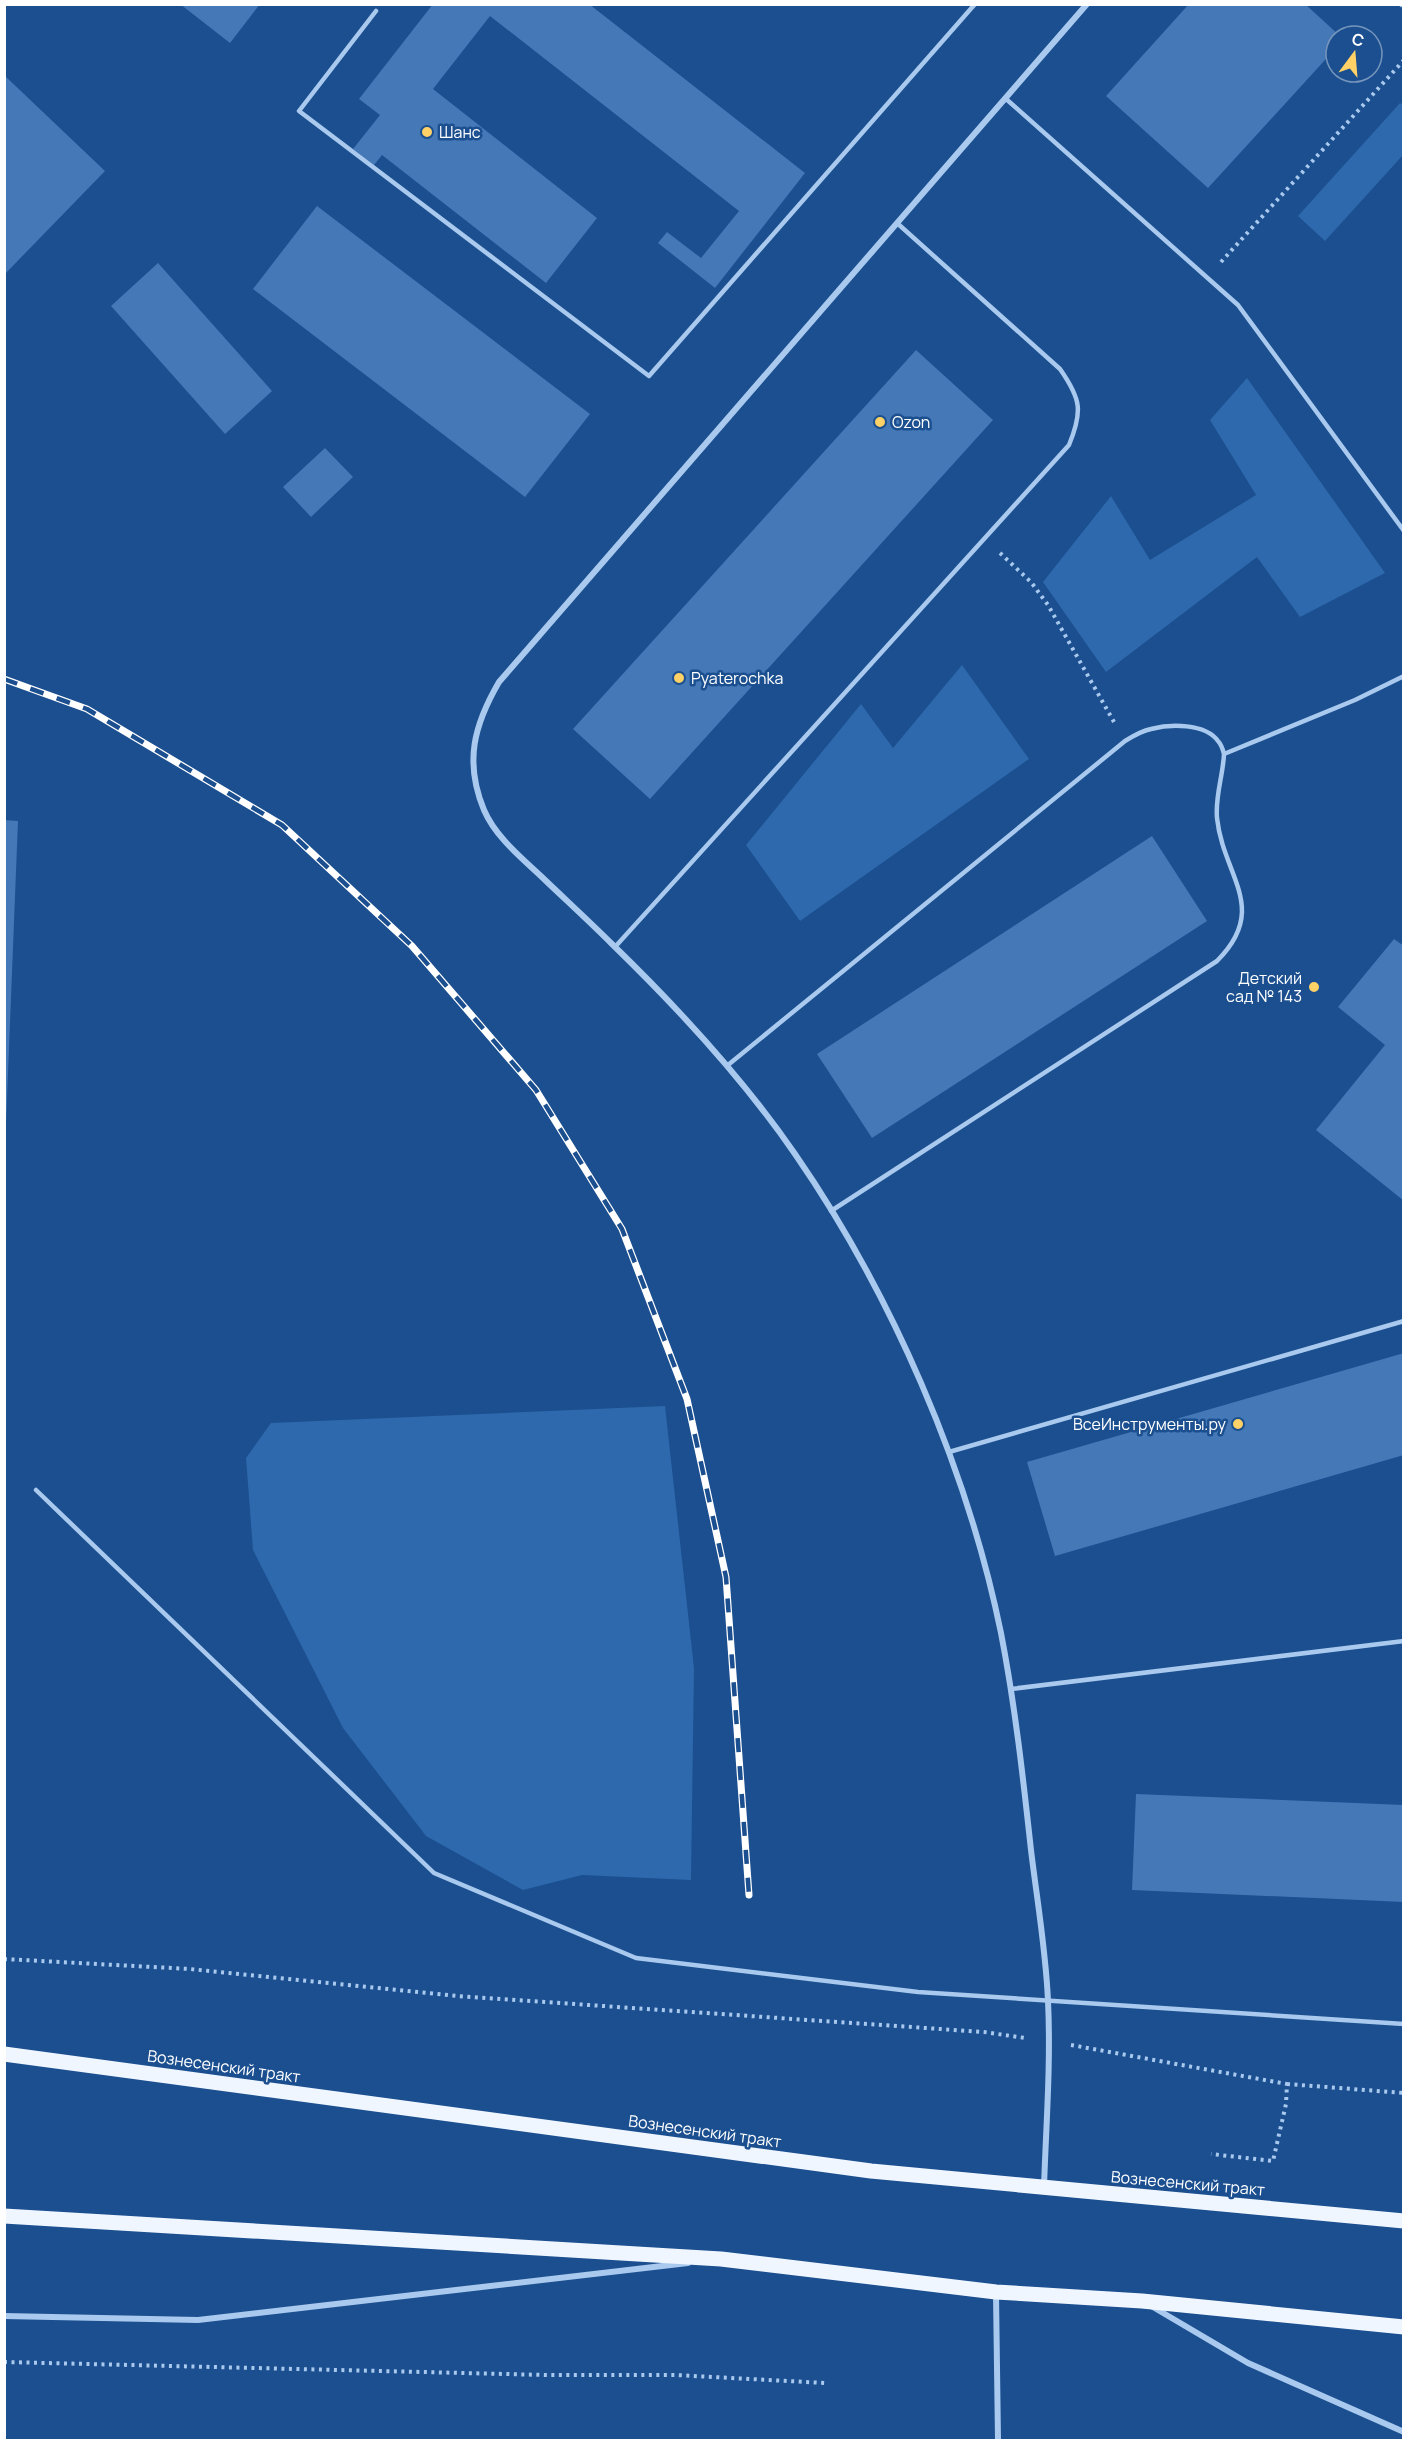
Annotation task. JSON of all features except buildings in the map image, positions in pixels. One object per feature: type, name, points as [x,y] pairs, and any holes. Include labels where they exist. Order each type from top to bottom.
[{"type":"main road","name":"Вознесенский тракт","points":[[4,2054],[859,2170],[1404,2221]]},
{"type":"main road","points":[[4,2216],[721,2259],[996,2292],[1142,2301],[1404,2327]]},
{"type":"street","points":[[1044,2187],[1048,2000],[1011,1689],[988,1576],[949,1452],[923,1388],[869,1276],[795,1154],[728,1065],[668,999],[510,847],[486,814],[475,783],[473,748],[482,711],[499,682],[1086,4]]},
{"type":"street","points":[[4,2316],[198,2320],[721,2259]]},
{"type":"street","points":[[996,2292],[998,2440]]},
{"type":"street","points":[[1142,2301],[1248,2363],[1404,2432]]},
{"type":"lane","points":[[375,11],[299,111],[649,376],[975,4]]},
{"type":"lane","points":[[1005,98],[1208,276],[1248,317],[1404,531]]},
{"type":"lane","points":[[615,947],[1069,444],[1077,424],[1078,404],[1074,389],[1059,369],[897,223]]},
{"type":"lane","points":[[1224,754],[1355,700],[1404,676]]},
{"type":"lane","points":[[728,1065],[1125,741],[1150,729],[1179,725],[1205,731],[1218,740],[1224,754],[1217,795],[1217,820],[1239,889],[1243,913],[1240,930],[1232,946],[1217,960],[831,1211]]},
{"type":"lane","points":[[949,1452],[1404,1321]]},
{"type":"lane","points":[[36,1490],[434,1873],[636,1958],[918,1992],[1404,2024]]},
{"type":"lane","points":[[1011,1689],[1404,1641]]},
{"type":"path","points":[[1208,276],[1404,60]]},
{"type":"path","points":[[984,538],[1039,592],[1125,741]]},
{"type":"path","points":[[4,1959],[190,1969],[457,1996],[984,2032],[1048,2041],[1287,2084],[1404,2093]]},
{"type":"path","points":[[1212,2154],[1273,2161],[1286,2104],[1287,2084]]},
{"type":"path","points":[[4,2362],[547,2375],[675,2375],[825,2383]]},
{"type":"shaded area","points":[[1400,103],[1403,105],[1403,155],[1325,241],[1298,216]]},
{"type":"shaded area","points":[[1247,378],[1385,573],[1300,617],[1257,557],[1106,672],[1043,582],[1111,496],[1150,560],[1256,495],[1210,420]]},
{"type":"shaded area","points":[[962,665],[1029,759],[800,921],[746,845],[861,704],[893,748]]},
{"type":"shaded area","points":[[665,1406],[694,1668],[691,1880],[582,1875],[523,1890],[426,1836],[343,1728],[253,1550],[246,1458],[271,1423]]},
{"type":"railway","points":[[4,679],[87,709],[282,825],[412,946],[536,1090],[622,1229],[687,1399],[726,1577],[749,1895]]},
{"type":"place","name":"Шанс","points":[[427,132]]},
{"type":"place","name":"Ozon","points":[[880,422]]},
{"type":"place","name":"Pyaterochka","points":[[679,678]]},
{"type":"place","name":"Детский сад № 143","points":[[1314,987]]},
{"type":"place","name":"ВсеИнструменты.ру","points":[[1238,1424]]}]
